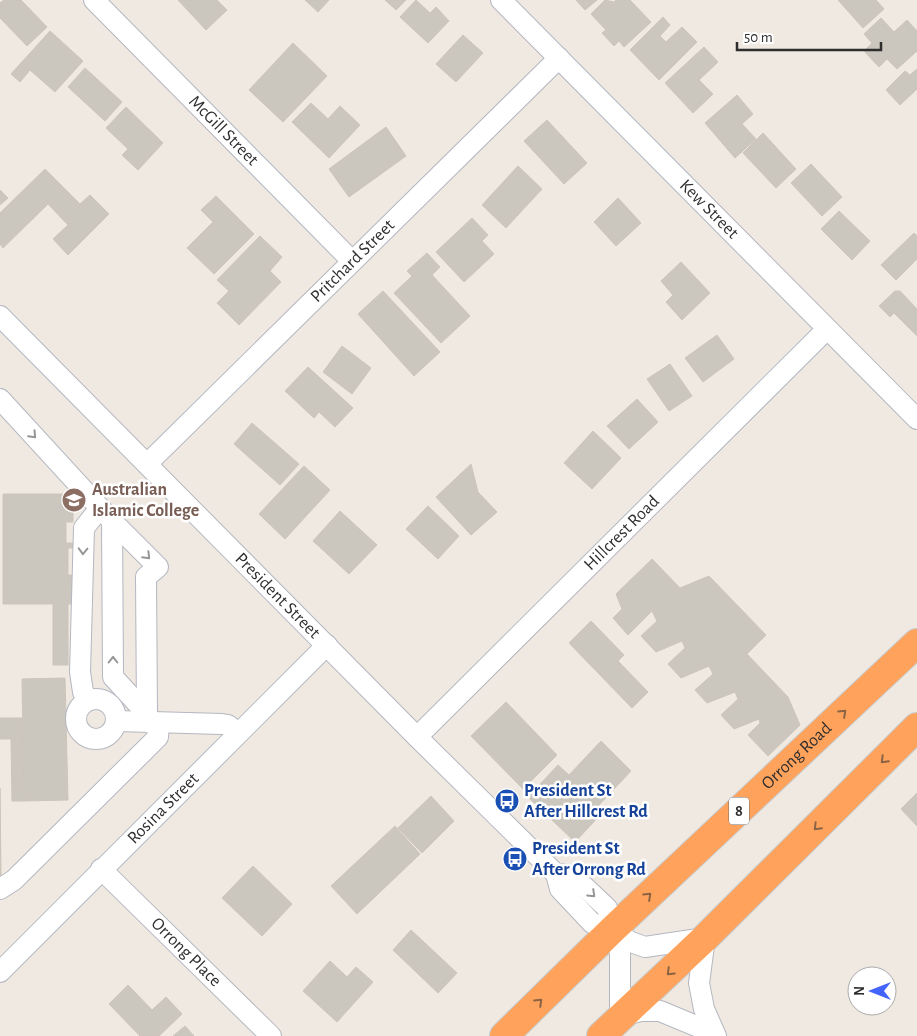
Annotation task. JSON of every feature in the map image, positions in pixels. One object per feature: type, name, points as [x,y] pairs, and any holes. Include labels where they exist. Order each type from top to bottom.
[{"type":"highway","name":"Orrong Road","points":[[504,1036],[612,930],[917,643]]},
{"type":"highway","points":[[600,1036],[705,938],[917,727]]},
{"type":"street","name":"McGill Street","points":[[94,0],[352,261]]},
{"type":"street","name":"Kew Street","points":[[502,0],[917,419]]},
{"type":"street","name":"Pritchard Street","points":[[147,464],[559,58]]},
{"type":"street","name":"President Street","points":[[0,316],[417,737],[556,874],[560,889],[592,923],[612,930],[631,942],[645,947],[705,938]]},
{"type":"street","name":"Hillcrest Road","points":[[417,737],[827,329]]},
{"type":"street","points":[[0,399],[106,514],[158,567],[146,577],[152,720],[158,737],[14,880],[0,890]]},
{"type":"street","points":[[89,700],[83,692],[80,672],[84,528],[106,514]]},
{"type":"street","points":[[106,514],[113,677],[152,720]]},
{"type":"street","name":"Rosina Street","points":[[0,972],[327,645]]},
{"type":"street","points":[[865,693],[917,650]]},
{"type":"street","points":[[96,698],[109,702],[114,708],[116,721],[114,728],[104,738],[97,739],[84,735],[79,729],[76,716],[78,709],[89,700],[96,698]]},
{"type":"street","points":[[116,721],[152,720],[222,724],[228,725],[238,733]]},
{"type":"street","name":"Orrong Place","points":[[101,869],[271,1036]]},
{"type":"street","points":[[612,930],[620,952],[620,1016],[641,1011],[660,1011],[715,1035]]},
{"type":"street","points":[[705,938],[699,983],[704,1010],[715,1035]]},
{"type":"building","points":[[4,0],[21,0],[47,27],[27,46],[0,18],[0,3]]},
{"type":"building","points":[[178,0],[217,0],[227,10],[206,30]]},
{"type":"building","points":[[305,0],[329,0],[318,12]]},
{"type":"building","points":[[385,0],[406,0],[396,10]]},
{"type":"building","points":[[416,0],[430,13],[436,7],[449,21],[428,43],[400,17]]},
{"type":"building","points":[[576,0],[597,0],[585,10]]},
{"type":"building","points":[[605,0],[614,2],[616,0],[630,0],[651,22],[624,47],[619,41],[614,46],[602,33],[606,30],[591,14]]},
{"type":"building","points":[[838,0],[876,0],[884,9],[863,28]]},
{"type":"building","points":[[663,17],[670,25],[660,36],[666,42],[682,27],[697,42],[659,80],[630,50]]},
{"type":"building","points":[[881,18],[894,32],[907,20],[917,31],[917,51],[897,69],[887,59],[879,67],[864,51],[872,43],[864,34]]},
{"type":"building","points":[[50,31],[83,61],[55,92],[30,70],[20,82],[11,74]]},
{"type":"building","points":[[463,35],[483,53],[456,82],[436,64]]},
{"type":"building","points":[[293,43],[327,76],[283,122],[249,90]]},
{"type":"building","points":[[704,47],[718,62],[699,80],[713,94],[693,113],[665,83]]},
{"type":"building","points":[[85,68],[122,102],[105,121],[68,87]]},
{"type":"building","points":[[917,69],[917,89],[900,105],[886,90],[905,71],[910,75]]},
{"type":"building","points":[[737,95],[753,114],[742,124],[756,139],[735,158],[705,123]]},
{"type":"building","points":[[311,103],[328,119],[340,106],[360,125],[329,158],[292,122]]},
{"type":"building","points":[[126,107],[163,143],[138,170],[122,155],[128,149],[106,128]]},
{"type":"building","points":[[547,120],[587,163],[564,184],[524,141]]},
{"type":"building","points":[[386,127],[406,156],[349,197],[329,169]]},
{"type":"building","points":[[763,133],[796,169],[776,188],[743,153]]},
{"type":"building","points":[[811,164],[842,197],[822,216],[791,183]]},
{"type":"building","points":[[518,166],[542,189],[506,228],[482,205]]},
{"type":"building","points":[[45,169],[80,204],[90,195],[109,214],[68,255],[53,239],[68,225],[48,204],[3,248],[0,244],[0,213]]},
{"type":"building","points":[[0,190],[8,198],[0,205]]},
{"type":"building","points":[[216,196],[254,234],[214,274],[187,248],[213,222],[201,210]]},
{"type":"building","points":[[618,198],[641,223],[616,246],[594,222]]},
{"type":"building","points":[[839,211],[870,241],[852,260],[821,229]]},
{"type":"building","points":[[472,218],[488,235],[482,241],[494,254],[464,282],[436,252]]},
{"type":"building","points":[[914,233],[917,236],[917,259],[896,280],[881,265]]},
{"type":"building","points":[[260,236],[282,257],[270,271],[281,282],[239,325],[217,303],[229,291],[217,280]]},
{"type":"building","points":[[427,253],[440,267],[432,275],[470,316],[441,343],[394,293],[412,276],[407,271]]},
{"type":"building","points":[[681,262],[710,293],[682,320],[666,302],[673,295],[661,281]]},
{"type":"building","points":[[383,291],[440,352],[414,376],[358,314]]},
{"type":"building","points":[[895,291],[900,291],[917,309],[917,336],[894,313],[890,317],[879,306]]},
{"type":"building","points":[[717,335],[734,359],[703,382],[685,358]]},
{"type":"building","points":[[342,346],[371,368],[352,394],[323,372]]},
{"type":"building","points":[[670,364],[692,396],[669,411],[647,379]]},
{"type":"building","points":[[308,367],[353,408],[335,427],[319,412],[314,418],[285,391]]},
{"type":"building","points":[[637,399],[658,422],[629,449],[607,426]]},
{"type":"building","points":[[252,423],[299,464],[280,485],[234,444]]},
{"type":"building","points":[[593,431],[621,458],[592,489],[564,463]]},
{"type":"building","points":[[471,464],[478,492],[497,512],[471,535],[436,497]]},
{"type":"building","points":[[304,466],[330,490],[285,539],[259,514]]},
{"type":"building","points":[[3,494],[69,494],[69,502],[73,502],[73,522],[66,522],[66,543],[73,543],[73,548],[68,548],[68,575],[76,575],[76,604],[3,604]]},
{"type":"building","points":[[428,506],[459,536],[438,559],[406,529]]},
{"type":"building","points":[[340,511],[377,545],[349,574],[313,541]]},
{"type":"building","points":[[652,559],[680,588],[709,576],[766,635],[747,654],[788,697],[800,725],[768,756],[748,735],[760,723],[759,719],[734,729],[721,715],[738,699],[735,692],[707,703],[695,690],[713,674],[709,666],[681,678],[668,664],[685,648],[682,641],[656,652],[641,636],[657,621],[652,611],[628,635],[613,618],[622,609],[616,594]]},
{"type":"building","points":[[53,604],[68,604],[68,665],[53,665]]},
{"type":"building","points":[[591,621],[624,655],[618,661],[648,692],[632,708],[569,643]]},
{"type":"building","points":[[65,678],[68,800],[24,801],[22,679]]},
{"type":"building","points":[[506,702],[557,755],[523,789],[471,736]]},
{"type":"building","points":[[0,718],[22,718],[24,801],[12,801],[11,739],[0,739]]},
{"type":"building","points":[[601,741],[631,771],[596,808],[602,813],[575,842],[528,797],[558,765],[569,775]]},
{"type":"building","points":[[0,788],[1,876],[0,876]]},
{"type":"building","points":[[917,793],[917,826],[901,809]]},
{"type":"building","points":[[431,796],[454,821],[422,853],[398,828]]},
{"type":"building","points":[[395,826],[420,854],[357,914],[331,886]]},
{"type":"building","points":[[253,866],[292,904],[262,936],[222,898]]},
{"type":"building","points":[[411,930],[457,973],[438,993],[393,950]]},
{"type":"building","points":[[330,961],[347,977],[356,967],[373,982],[337,1022],[303,991]]},
{"type":"building","points":[[128,985],[152,1010],[166,997],[182,1014],[159,1036],[140,1036],[109,1004]]},
{"type":"building","points":[[185,1026],[194,1036],[173,1036]]},
{"type":"place","name":"Australian Islamic College","points":[[74,500]]},
{"type":"place","name":"President St After Hillcrest Rd","points":[[507,801]]},
{"type":"place","name":"President St After Orrong Rd","points":[[515,859]]}]
